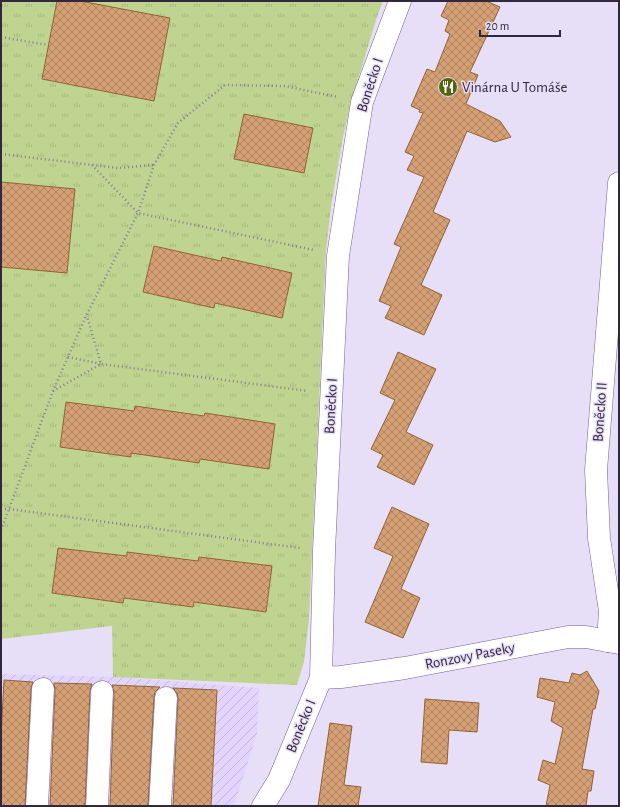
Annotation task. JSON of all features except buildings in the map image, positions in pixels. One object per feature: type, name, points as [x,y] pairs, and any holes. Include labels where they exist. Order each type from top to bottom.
[{"type":"street","name":"Boněcko I","points":[[263,806],[279,780],[321,678],[324,551],[338,256],[362,102],[400,1]]},
{"type":"street","name":"Boněcko II","points":[[613,642],[599,538],[596,470],[619,183]]},
{"type":"street","name":"Ronzovy Paseky","points":[[321,678],[341,677],[405,668],[568,637],[586,637],[613,642]]},
{"type":"street","points":[[38,806],[43,689]]},
{"type":"street","points":[[97,806],[102,692]]},
{"type":"street","points":[[160,806],[166,698]]},
{"type":"path","points":[[1,37],[48,45]]},
{"type":"path","points":[[1,530],[53,391],[86,316],[138,212],[154,166],[178,123],[225,85],[284,86],[362,102]]},
{"type":"path","points":[[1,154],[118,168],[154,166]]},
{"type":"path","points":[[92,165],[138,212],[338,256]]},
{"type":"path","points":[[86,316],[101,364]]},
{"type":"path","points":[[68,357],[101,364],[332,395]]},
{"type":"path","points":[[53,391],[101,364]]},
{"type":"path","points":[[1,509],[324,551]]},
{"type":"shaded area","points":[[1,674],[117,677],[259,688],[257,734],[234,806],[1,806]]},
{"type":"green space","points":[[1,1],[383,1],[351,102],[343,137],[331,207],[326,251],[309,619],[304,662],[297,685],[113,677],[112,626],[1,639]]},
{"type":"place","name":"Vinárna U Tomáše","points":[[448,87]]}]
